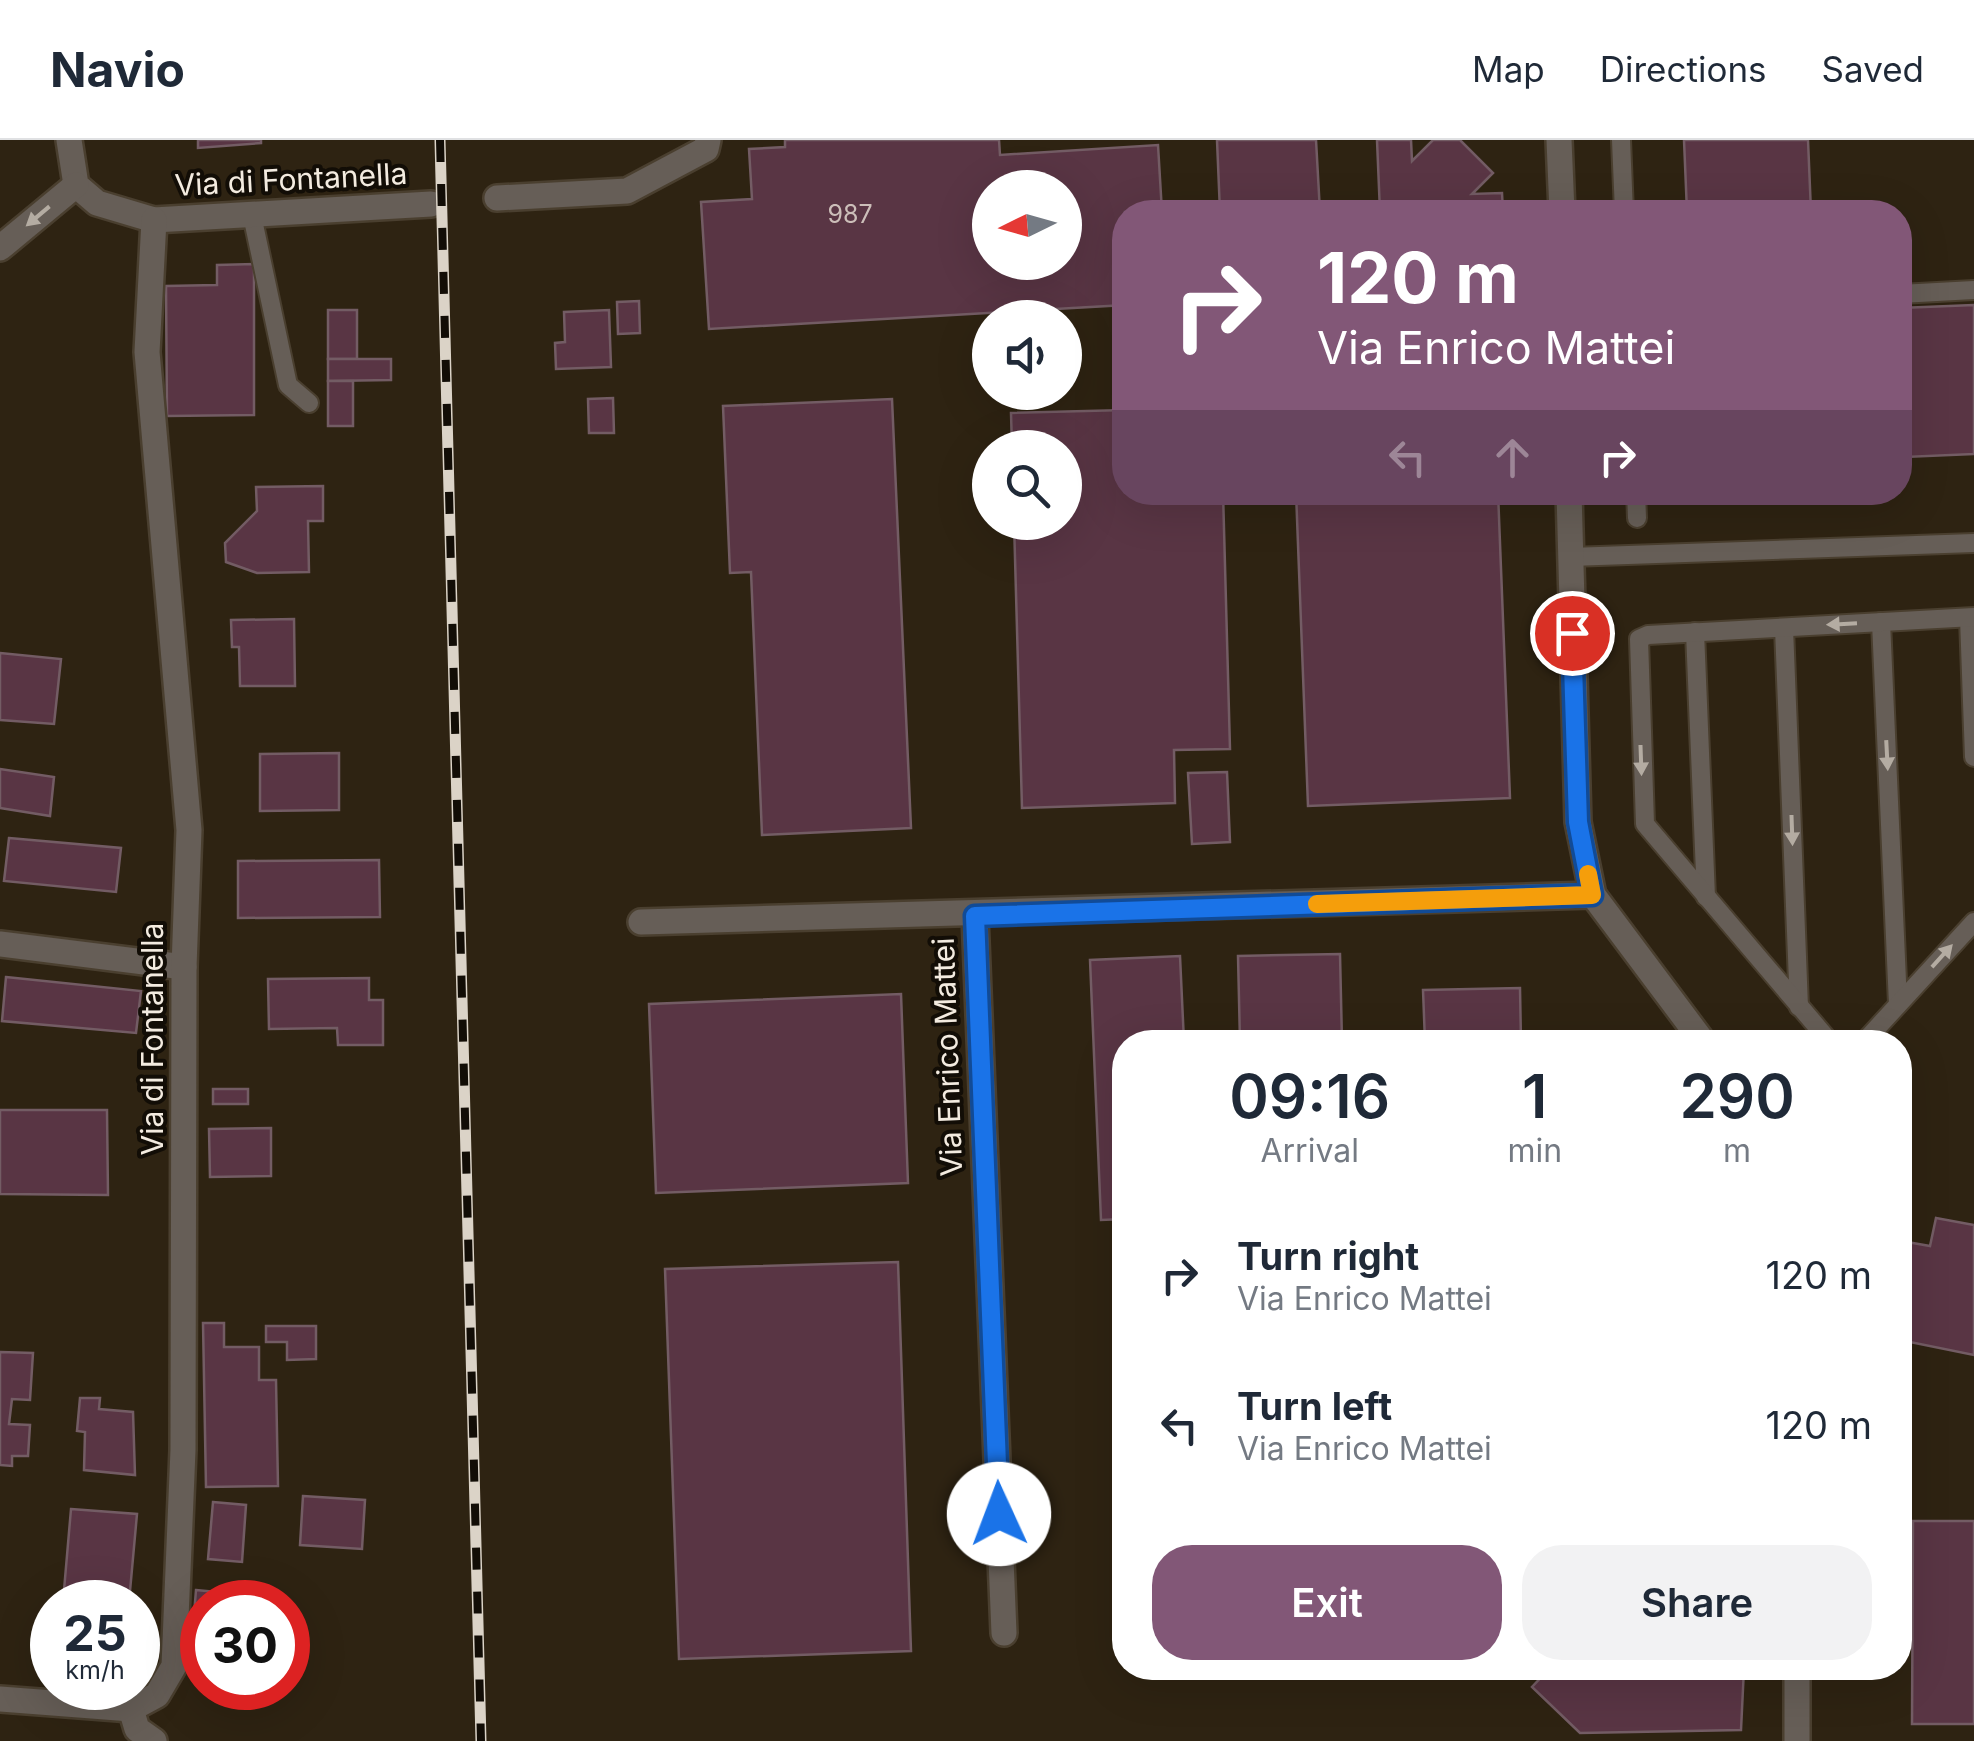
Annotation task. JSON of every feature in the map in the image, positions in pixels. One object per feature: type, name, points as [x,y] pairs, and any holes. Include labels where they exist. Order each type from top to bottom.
[{"type":"street","points":[[0,248],[76,185],[69,140]]},
{"type":"street","points":[[497,198],[627,191],[706,148],[708,140]]},
{"type":"street","points":[[1560,140],[1562,200]]},
{"type":"street","name":"Via di Fontanella","points":[[76,185],[97,203],[154,220],[430,204]]},
{"type":"street","name":"Via di Fontanella","points":[[154,220],[147,352],[189,830],[184,967],[183,1450],[174,1666],[160,1688]]},
{"type":"street","points":[[1569,505],[1578,822],[1592,895],[1695,1030]]},
{"type":"street","name":"Via Enrico Mattei","points":[[1004,1634],[975,916],[1592,895]]},
{"type":"street","points":[[641,922],[975,916]]},
{"type":"street","points":[[0,944],[184,967]]},
{"type":"street","points":[[1797,1680],[1797,1741]]},
{"type":"street","points":[[0,1698],[30,1701]]},
{"type":"street","points":[[131,1710],[137,1729],[154,1741]]},
{"type":"lane","points":[[1620,140],[1623,200]]},
{"type":"lane","points":[[252,215],[277,317],[279,356],[288,385],[309,403]]},
{"type":"lane","points":[[1912,293],[1974,290]]},
{"type":"lane","points":[[1636,505],[1637,518]]},
{"type":"lane","points":[[1570,558],[1974,543]]},
{"type":"lane","points":[[1819,1030],[1645,824],[1639,639],[1694,632],[1971,618],[1974,757]]},
{"type":"lane","points":[[1881,622],[1898,1004]]},
{"type":"lane","points":[[1784,628],[1799,1007]]},
{"type":"lane","points":[[1694,632],[1706,897]]},
{"type":"lane","points":[[1875,1030],[1974,922]]},
{"type":"building","points":[[198,140],[261,140],[261,143],[198,148]]},
{"type":"building","points":[[785,140],[999,140],[1000,155],[1158,145],[1161,200],[1112,200],[1112,306],[1082,307],[1082,300],[972,300],[972,314],[709,329],[701,202],[752,199],[749,149],[785,147]]},
{"type":"building","points":[[1217,140],[1316,140],[1319,200],[1220,200]]},
{"type":"building","points":[[1377,140],[1411,140],[1412,161],[1433,140],[1460,140],[1493,173],[1472,194],[1502,193],[1502,200],[1380,200]]},
{"type":"building","points":[[1684,140],[1808,140],[1810,200],[1686,200]]},
{"type":"building","points":[[254,264],[254,415],[167,416],[166,286],[217,285],[217,265]]},
{"type":"building","points":[[639,301],[640,333],[618,334],[617,302]]},
{"type":"building","points":[[1974,305],[1974,454],[1912,457],[1912,308]]},
{"type":"building","points":[[328,310],[357,310],[357,359],[328,359]]},
{"type":"building","points":[[609,310],[611,367],[556,369],[555,343],[565,342],[564,312]]},
{"type":"building","points":[[328,359],[391,359],[391,380],[328,381]]},
{"type":"building","points":[[328,381],[353,381],[353,426],[328,426]]},
{"type":"building","points":[[613,398],[614,433],[589,433],[588,399]]},
{"type":"building","points":[[892,399],[911,828],[762,835],[751,572],[730,573],[723,406]]},
{"type":"building","points":[[1112,410],[1112,505],[1223,505],[1230,749],[1174,750],[1175,803],[1022,808],[1015,540],[1082,540],[1082,430],[1011,430],[1011,413]]},
{"type":"building","points":[[323,486],[323,521],[308,521],[309,572],[257,573],[226,562],[225,543],[257,511],[256,487]]},
{"type":"building","points":[[1296,505],[1499,505],[1510,798],[1308,806]]},
{"type":"building","points":[[294,619],[295,686],[240,686],[239,647],[232,647],[231,620]]},
{"type":"building","points":[[0,653],[61,659],[54,724],[0,720]]},
{"type":"building","points":[[339,753],[339,810],[260,811],[260,754]]},
{"type":"building","points":[[0,769],[54,777],[50,816],[0,808]]},
{"type":"building","points":[[1227,772],[1230,842],[1192,844],[1188,773]]},
{"type":"building","points":[[9,838],[121,848],[116,892],[4,881]]},
{"type":"building","points":[[379,860],[380,917],[238,918],[238,861]]},
{"type":"building","points":[[1340,954],[1342,1030],[1240,1030],[1238,956]]},
{"type":"building","points":[[1180,956],[1183,1030],[1112,1030],[1112,1220],[1101,1220],[1090,960]]},
{"type":"building","points":[[6,977],[141,991],[136,1033],[2,1021]]},
{"type":"building","points":[[369,978],[369,1000],[383,1000],[383,1045],[338,1045],[337,1028],[269,1029],[268,979]]},
{"type":"building","points":[[1520,988],[1521,1030],[1425,1030],[1423,990]]},
{"type":"building","points":[[901,994],[908,1183],[656,1193],[649,1004]]},
{"type":"building","points":[[213,1089],[248,1089],[248,1104],[213,1104]]},
{"type":"building","points":[[0,1110],[107,1110],[108,1195],[0,1194]]},
{"type":"building","points":[[271,1128],[271,1176],[210,1177],[209,1129]]},
{"type":"building","points":[[1936,1218],[1974,1225],[1974,1355],[1912,1342],[1912,1243],[1930,1246]]},
{"type":"building","points":[[898,1262],[911,1651],[679,1659],[665,1269]]},
{"type":"building","points":[[203,1323],[224,1323],[224,1347],[259,1347],[259,1380],[276,1380],[278,1486],[206,1487]]},
{"type":"building","points":[[266,1326],[316,1326],[316,1359],[287,1360],[287,1342],[266,1342]]},
{"type":"building","points":[[0,1352],[33,1353],[30,1400],[12,1399],[9,1424],[30,1425],[28,1456],[12,1456],[12,1466],[0,1465]]},
{"type":"building","points":[[80,1398],[100,1398],[99,1409],[133,1412],[135,1475],[84,1470],[85,1432],[77,1431]]},
{"type":"building","points":[[303,1496],[365,1500],[362,1549],[300,1545]]},
{"type":"building","points":[[213,1502],[246,1505],[242,1562],[208,1559]]},
{"type":"building","points":[[71,1509],[137,1514],[131,1580],[65,1580]]},
{"type":"building","points":[[1913,1521],[1974,1521],[1974,1724],[1912,1724]]},
{"type":"building","points":[[1539,1680],[1743,1680],[1741,1730],[1580,1733],[1532,1687]]},
{"type":"railway","points":[[440,140],[481,1741]]},
{"type":"slow traffic","points":[[1317,904],[1592,895],[1588,874]]},
{"type":"route","points":[[999,1514],[975,916],[1592,895],[1578,822],[1572,633]]}]
